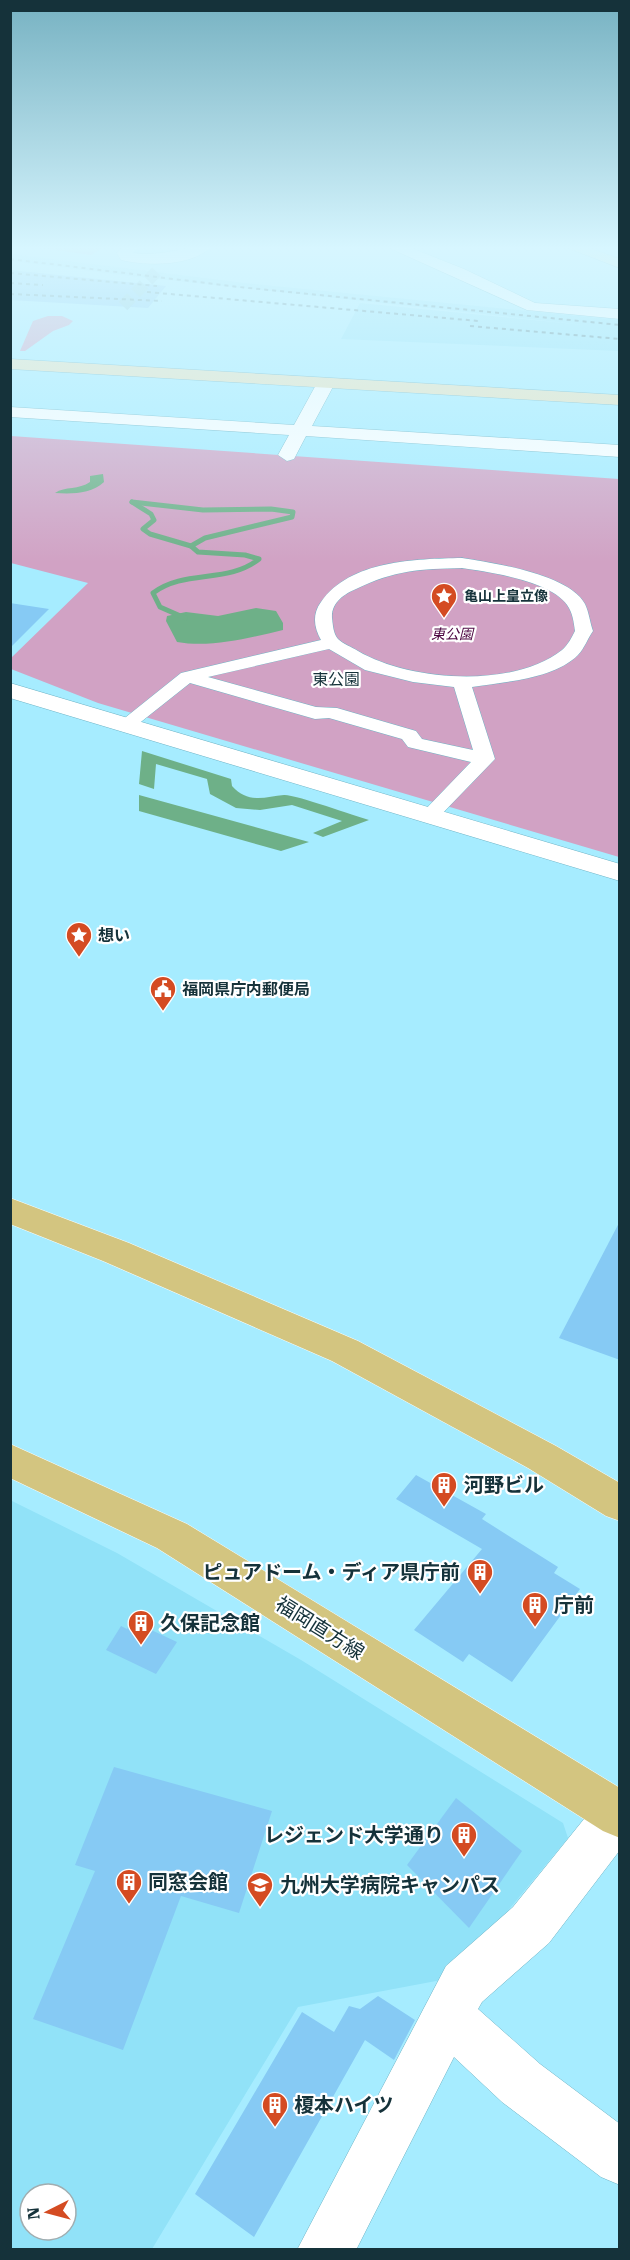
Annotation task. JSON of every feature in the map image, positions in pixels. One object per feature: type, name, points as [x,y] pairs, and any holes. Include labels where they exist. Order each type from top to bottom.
[{"type":"main road","points":[[10,364],[620,400]]},
{"type":"main road","points":[[10,1210],[116,1252],[345,1351],[542,1457],[620,1504]]},
{"type":"main road","name":"福岡直方線","points":[[10,1460],[172,1536],[619,1814]]},
{"type":"street","points":[[287,455],[326,383]]},
{"type":"street","points":[[10,412],[620,451]]},
{"type":"street","points":[[462,563],[504,569],[555,587],[577,605],[584,631],[572,651],[558,661],[523,674],[462,683],[412,677],[371,666],[332,643],[325,632],[323,611],[336,592],[379,571],[418,564],[462,563]]},
{"type":"street","points":[[125,724],[187,677],[332,643]]},
{"type":"street","points":[[187,677],[315,713],[320,725],[385,745],[415,743],[485,759]]},
{"type":"street","points":[[462,683],[485,759]]},
{"type":"street","points":[[10,690],[620,873]]},
{"type":"street","points":[[429,816],[485,759]]},
{"type":"street","points":[[325,2250],[464,1984],[531,1925],[619,1814]]},
{"type":"street","points":[[447,2016],[521,2083],[620,2158]]},
{"type":"shaded area","points":[[103,474],[104,482],[93,489],[75,493],[55,493],[86,484],[90,482],[90,476]]},
{"type":"shaded area","points":[[256,608],[276,611],[283,623],[283,630],[230,641],[190,644],[177,642],[166,621],[167,616],[186,612],[218,616]]},
{"type":"shaded area","points":[[142,751],[231,779],[232,786],[238,792],[250,797],[290,796],[369,820],[323,837],[313,833],[342,821],[292,805],[260,810],[236,808],[210,794],[207,779],[156,764],[154,789],[139,784]]},
{"type":"shaded area","points":[[139,795],[309,842],[281,851],[139,811]]},
{"type":"shaded area","name":"九州大学病院キャンパス","points":[[10,1500],[117,1553],[301,1660],[563,1823],[568,1838],[452,1978],[298,2007],[152,2249],[11,2249]]},
{"type":"green space","name":"東公園","points":[[11,436],[619,479],[619,857],[98,703],[11,669],[11,658],[88,583],[11,563]]},
{"type":"building","points":[[10,603],[49,609],[10,648]]},
{"type":"building","points":[[620,1221],[620,1360],[559,1338]]},
{"type":"building","points":[[416,1475],[486,1514],[482,1519],[558,1567],[554,1573],[580,1589],[512,1682],[469,1654],[463,1662],[414,1630],[482,1549],[396,1499]]},
{"type":"building","name":"久保記念館","points":[[132,1621],[177,1642],[156,1674],[106,1650],[121,1626],[127,1629]]},
{"type":"building","name":"同窓会館","points":[[114,1767],[272,1811],[239,1913],[181,1896],[123,2050],[33,2019],[95,1871],[75,1865]]},
{"type":"building","name":"レジェンド大学通り","points":[[456,1798],[522,1851],[469,1928],[407,1865]]},
{"type":"building","name":"榎本ハイツ","points":[[378,1996],[415,2020],[394,2060],[365,2040],[254,2237],[195,2194],[302,2012],[334,2032],[349,2006],[360,2009]]},
{"type":"waterway","points":[[132,502],[203,510],[271,509],[293,512],[292,517],[205,538],[191,546],[150,534],[143,529],[154,520],[151,514],[132,502]]},
{"type":"waterway","points":[[185,618],[160,607],[153,593],[179,581],[247,567],[259,559],[245,555],[198,552],[191,546]]},
{"type":"place","name":"亀山上皇立像","points":[[444,619]]},
{"type":"place","name":"想い","points":[[79,958]]},
{"type":"place","name":"福岡県庁内郵便局","points":[[163,1012]]},
{"type":"place","name":"河野ビル","points":[[444,1508]]},
{"type":"place","name":"ピュアドーム・ディア県庁前","points":[[480,1595]]},
{"type":"place","name":"庁前","points":[[535,1628]]},
{"type":"place","name":"久保記念館","points":[[141,1646]]},
{"type":"place","name":"レジェンド大学通り","points":[[464,1858]]},
{"type":"place","name":"同窓会館","points":[[129,1905]]},
{"type":"place","name":"九州大学病院キャンパス","points":[[260,1908]]},
{"type":"place","name":"榎本ハイツ","points":[[275,2128]]},
{"type":"district","name":"東公園","points":[[336,679]]}]
